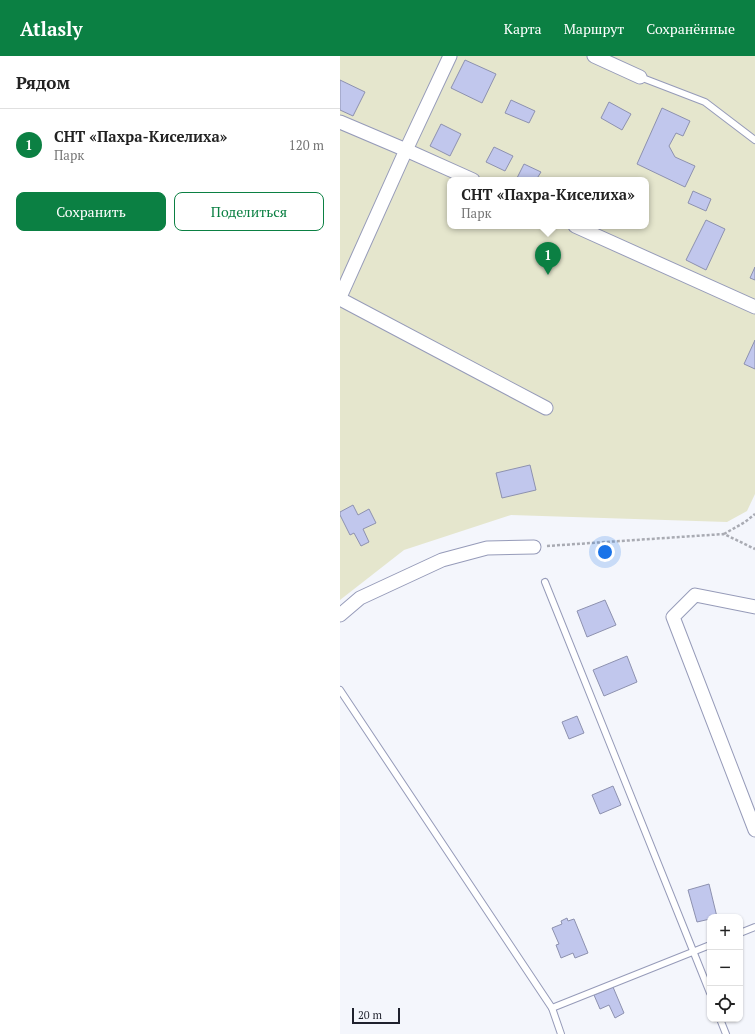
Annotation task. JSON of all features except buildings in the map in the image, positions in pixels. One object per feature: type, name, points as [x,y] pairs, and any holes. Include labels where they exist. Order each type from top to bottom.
[{"type":"street","points":[[450,56],[340,298],[546,408]]},
{"type":"street","points":[[594,56],[640,77]]},
{"type":"street","points":[[340,122],[466,177]]},
{"type":"street","points":[[582,229],[755,307]]},
{"type":"street","points":[[340,615],[360,598],[442,560],[487,548],[534,546]]},
{"type":"street","points":[[755,607],[695,595],[673,618],[755,830]]},
{"type":"lane","points":[[640,77],[705,102],[755,140]]},
{"type":"lane","points":[[545,582],[707,986]]},
{"type":"lane","points":[[340,690],[552,1008],[561,1034]]},
{"type":"lane","points":[[743,932],[755,927]]},
{"type":"lane","points":[[552,1008],[707,946]]},
{"type":"lane","points":[[721,1022],[726,1034]]},
{"type":"path","points":[[534,546],[724,534],[745,522],[755,514]]},
{"type":"path","points":[[724,534],[755,549]]},
{"type":"green space","points":[[340,56],[755,56],[755,494],[747,511],[727,522],[511,515],[404,550],[340,600]]},
{"type":"place","name":"СНТ «Пахра-Киселиха»","points":[[548,275]]}]
